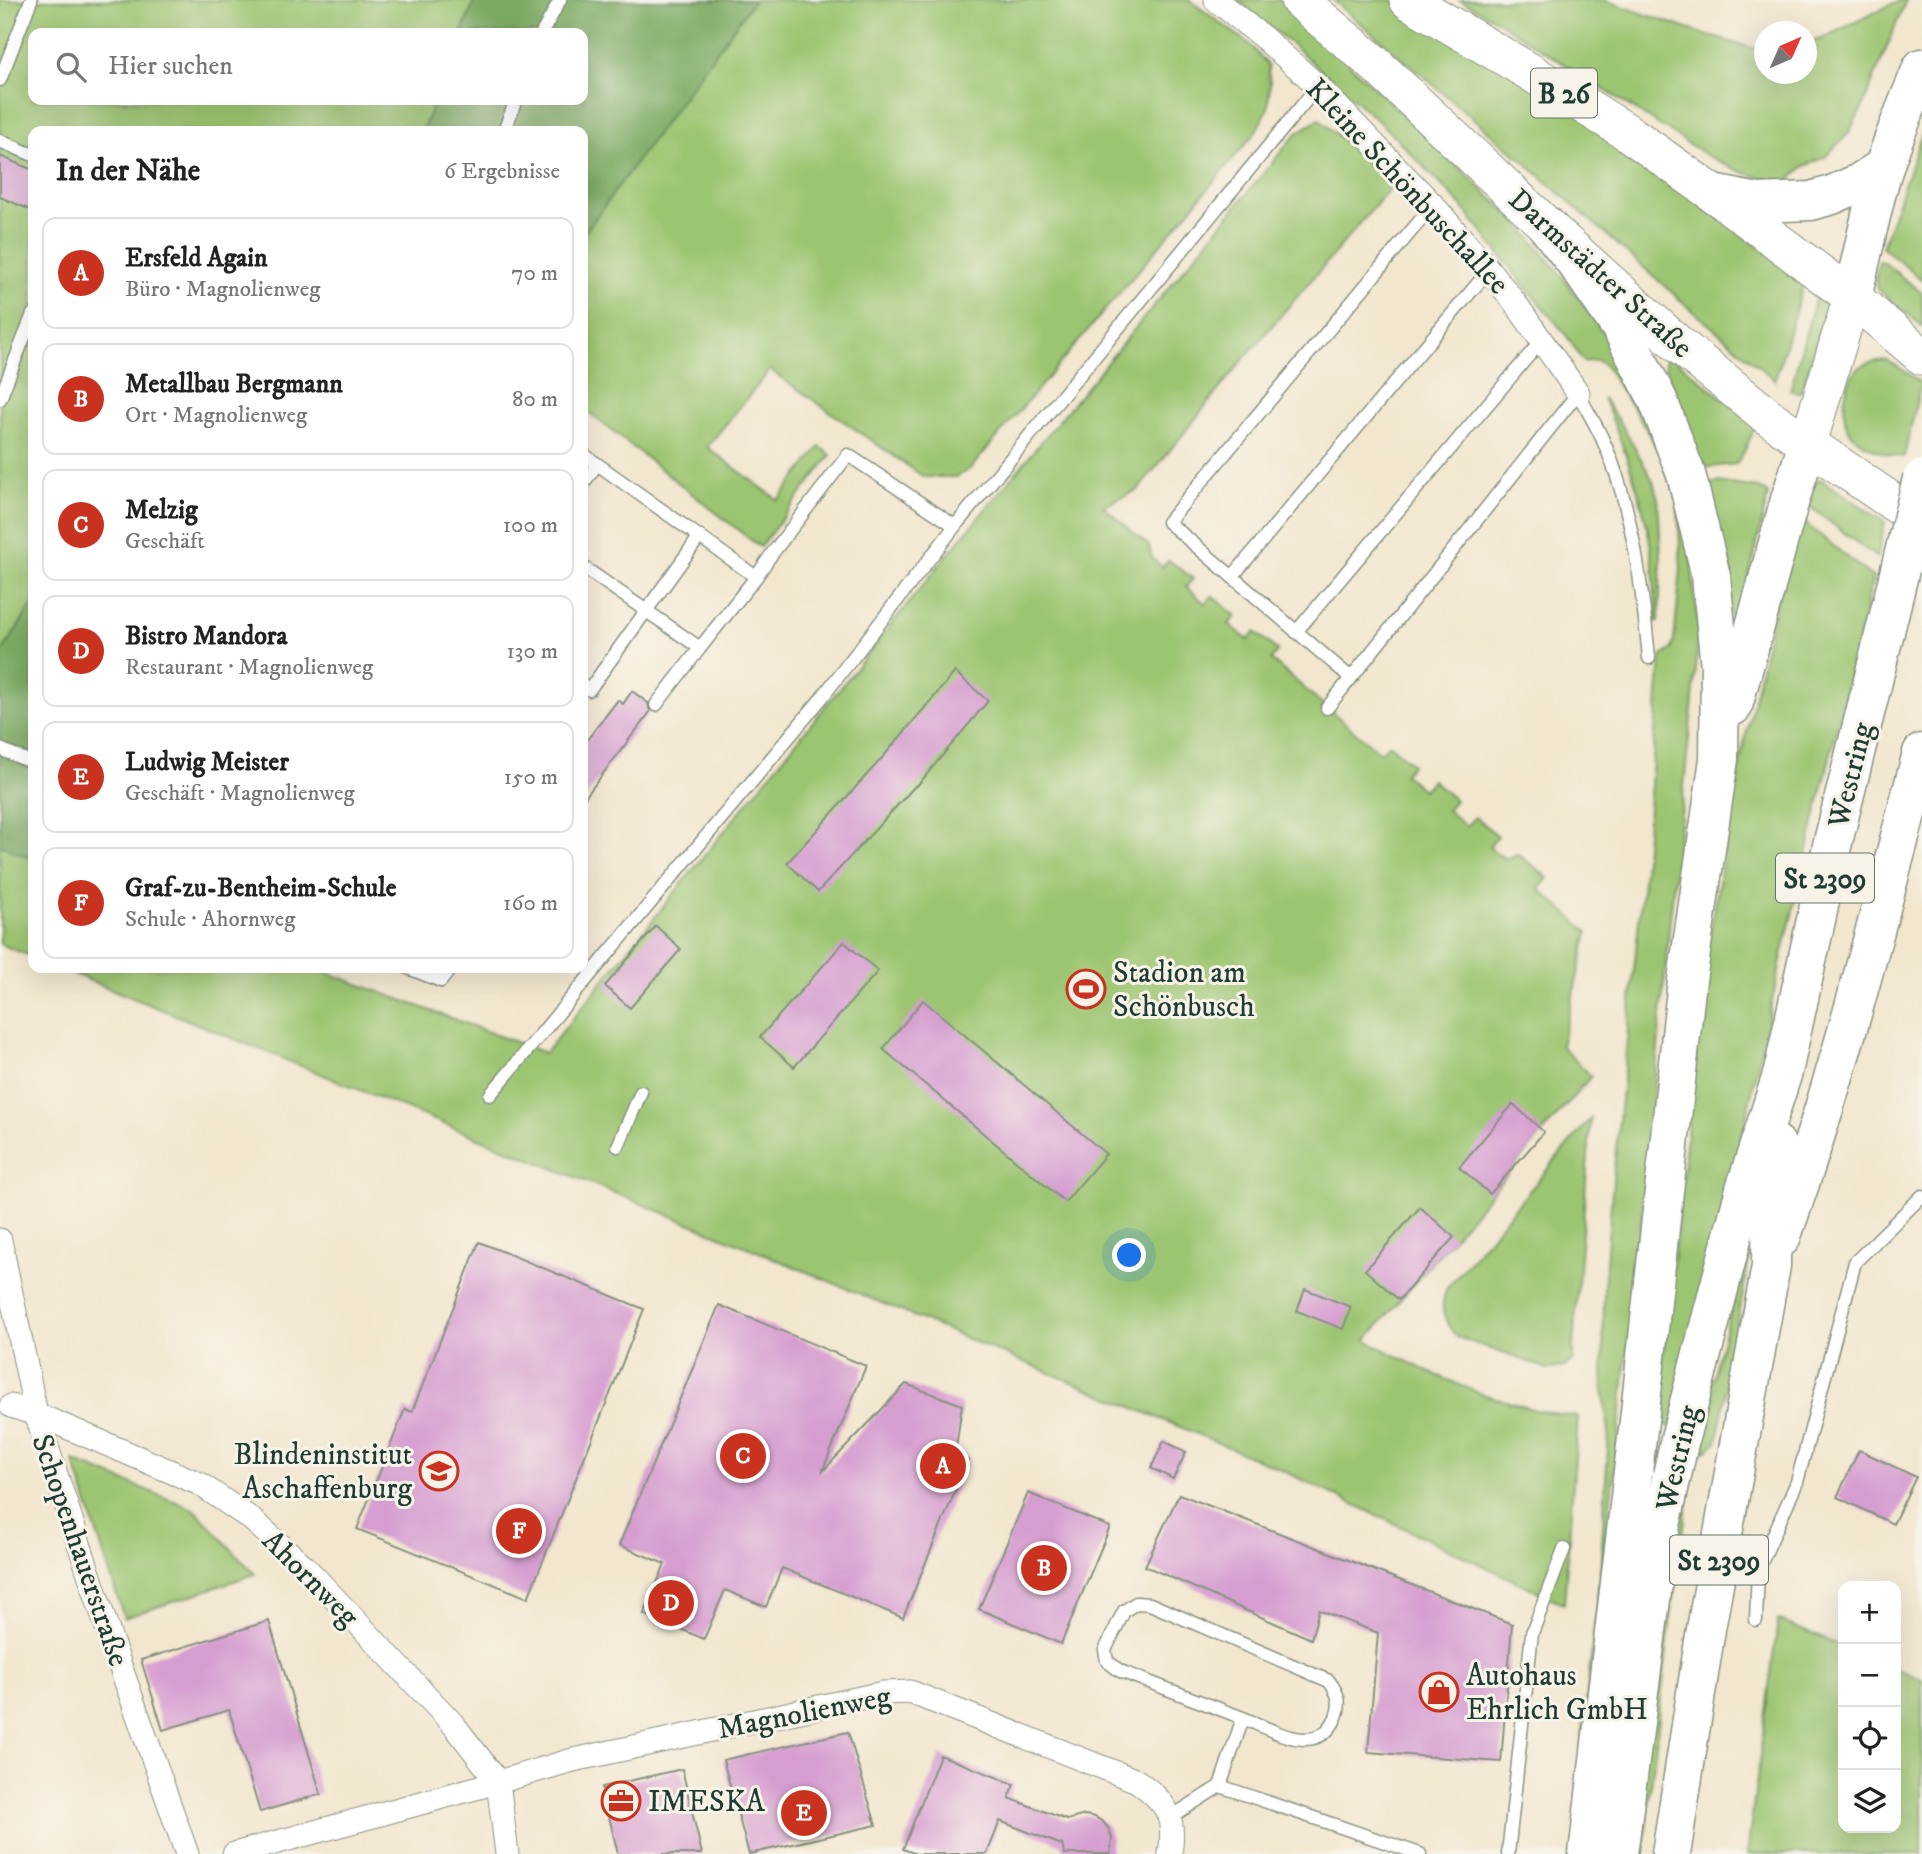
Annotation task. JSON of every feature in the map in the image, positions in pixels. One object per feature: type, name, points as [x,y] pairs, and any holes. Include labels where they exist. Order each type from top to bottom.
[{"type":"highway","points":[[1852,297],[1884,167],[1922,68]]},
{"type":"highway","name":"B 26","points":[[1714,194],[1758,203],[1811,201],[1859,183],[1884,167]]},
{"type":"highway","points":[[1548,226],[1622,329],[1658,400],[1686,474],[1711,576],[1720,667],[1719,759]]},
{"type":"highway","points":[[1588,1854],[1641,1408],[1687,980],[1719,759],[1808,443]]},
{"type":"highway","name":"Westring","points":[[1618,1854],[1660,1530],[1681,1434],[1745,1189],[1783,1072],[1832,846],[1922,479]]},
{"type":"highway","points":[[1771,1266],[1816,1140],[1857,1002],[1922,753]]},
{"type":"highway","name":"Westring","points":[[1671,1854],[1708,1616],[1771,1266],[1772,1191],[1783,1072]]},
{"type":"main road","name":"Darmstädter Straße","points":[[1299,0],[1375,64],[1678,344],[1755,406],[1922,522]]},
{"type":"main road","name":"B 26","points":[[1408,0],[1627,132],[1714,194]]},
{"type":"main road","points":[[1714,194],[1852,297],[1922,356]]},
{"type":"main road","points":[[1808,443],[1852,297]]},
{"type":"main road","points":[[1877,490],[1922,479]]},
{"type":"street","name":"Kleine Schönbuschallee","points":[[1216,0],[1265,38],[1318,86],[1433,205],[1516,304],[1578,393]]},
{"type":"street","name":"Schopenhauerstraße","points":[[0,1240],[36,1414],[110,1637],[187,1854]]},
{"type":"street","name":"Ahornweg","points":[[6,1405],[36,1414],[200,1484],[251,1519],[304,1566],[454,1725],[498,1782]]},
{"type":"street","name":"Magnolienweg","points":[[498,1782],[569,1761],[883,1693],[909,1692],[1137,1781],[1158,1796],[1171,1817]]},
{"type":"street","points":[[234,1854],[498,1782],[507,1854]]},
{"type":"street","points":[[1170,1854],[1171,1817]]},
{"type":"lane","points":[[0,80],[31,0]]},
{"type":"lane","points":[[545,28],[560,0]]},
{"type":"lane","points":[[490,1095],[820,701],[955,526],[1318,86]]},
{"type":"lane","points":[[506,126],[514,105]]},
{"type":"lane","points":[[0,141],[28,153]]},
{"type":"lane","points":[[1351,678],[1168,522],[1433,205]]},
{"type":"lane","points":[[1232,577],[1489,270]]},
{"type":"lane","points":[[0,399],[28,327]]},
{"type":"lane","points":[[1296,632],[1541,341]]},
{"type":"lane","points":[[1327,708],[1578,393],[1601,436],[1626,508],[1649,658]]},
{"type":"lane","points":[[656,705],[848,455],[955,526]]},
{"type":"lane","points":[[588,458],[756,577]]},
{"type":"lane","points":[[588,477],[597,464]]},
{"type":"lane","points":[[588,689],[700,536]]},
{"type":"lane","points":[[588,570],[700,648]]},
{"type":"lane","points":[[0,749],[28,761]]},
{"type":"lane","points":[[421,973],[441,981],[447,973]]},
{"type":"lane","points":[[618,1146],[641,1092]]},
{"type":"lane","points":[[1756,1620],[1758,1570],[1797,1482],[1855,1262],[1922,1196]]},
{"type":"lane","points":[[1508,1854],[1532,1633],[1564,1549]]},
{"type":"lane","points":[[1136,1603],[1150,1604],[1329,1681],[1338,1692],[1339,1710],[1331,1728],[1318,1738],[1304,1740],[1290,1737],[1243,1718],[1120,1671],[1107,1661],[1105,1650],[1124,1611],[1136,1603]]},
{"type":"lane","points":[[1171,1817],[1220,1786],[1243,1718]]},
{"type":"lane","points":[[1220,1786],[1420,1854]]},
{"type":"green space","points":[[0,0],[475,0],[463,28],[28,28],[28,105],[433,105],[424,126],[28,126],[28,612],[0,655]]},
{"type":"green space","points":[[475,0],[754,0],[588,228],[588,126],[424,126],[433,105],[588,105],[588,28],[464,28]]},
{"type":"green space","points":[[754,0],[1189,0],[1248,43],[1268,65],[1268,108],[1255,133],[971,468],[956,477],[924,477],[770,370],[707,447],[778,500],[820,447],[831,455],[760,547],[588,412],[588,228]]},
{"type":"green space","points":[[1237,0],[1281,0],[1517,222],[1560,273],[1633,373],[1660,454],[1606,367],[1596,361],[1584,362],[1564,332],[1462,206],[1355,100]]},
{"type":"green space","points":[[1333,0],[1392,0],[1577,111],[1804,281],[1775,380],[1520,158]]},
{"type":"green space","points":[[1460,0],[1604,0],[1702,34],[1754,48],[1754,84],[1817,84],[1817,40],[1900,0],[1906,0],[1862,108],[1848,134],[1825,157],[1803,167],[1790,180],[1767,179],[1723,164]]},
{"type":"green space","name":"Stadion am Schönbusch","points":[[1319,119],[1393,185],[1246,356],[1138,490],[1103,506],[1149,546],[1152,558],[1162,567],[1169,560],[1193,579],[1186,587],[1206,604],[1212,596],[1236,616],[1229,624],[1248,640],[1255,632],[1278,651],[1271,660],[1380,753],[1389,744],[1412,764],[1404,774],[1423,790],[1432,780],[1455,800],[1447,810],[1466,826],[1475,817],[1498,836],[1489,847],[1505,859],[1518,854],[1548,878],[1539,889],[1588,932],[1561,1046],[1591,1076],[1366,1340],[1422,1369],[1479,1393],[1539,1411],[1578,1417],[1564,1604],[1269,1464],[706,1230],[71,973],[329,973],[545,1053],[941,563],[1296,134]]},
{"type":"green space","points":[[1922,134],[1922,280],[1882,247]]},
{"type":"green space","points":[[1879,261],[1922,293],[1922,326],[1877,289],[1875,280]]},
{"type":"green space","points":[[1817,293],[1826,304],[1825,311],[1802,390],[1795,392],[1790,390]]},
{"type":"green space","points":[[1665,357],[1673,358],[1756,425],[1736,464],[1701,468],[1665,366]]},
{"type":"green space","points":[[1887,360],[1921,383],[1904,457],[1890,455],[1860,442],[1850,432],[1845,417],[1847,388],[1855,372],[1866,364]]},
{"type":"green space","points":[[1603,398],[1626,432],[1652,479],[1658,496],[1661,558],[1659,622],[1656,623],[1653,562],[1647,526],[1628,460]]},
{"type":"green space","points":[[1820,479],[1885,522],[1877,558],[1805,503],[1814,484]]},
{"type":"green space","points":[[1717,482],[1758,488],[1768,494],[1754,557],[1736,621],[1732,623],[1707,485]]},
{"type":"green space","points":[[1685,502],[1698,627],[1696,670],[1619,1430],[1578,1778],[1601,1561],[1609,1431],[1603,1390],[1604,1287],[1644,871],[1661,657],[1672,649],[1674,640],[1681,569],[1678,505]]},
{"type":"green space","points":[[1800,519],[1873,578],[1782,956],[1723,1222],[1672,1427],[1656,1422],[1706,958],[1739,766],[1784,566]]},
{"type":"green space","points":[[28,612],[28,857],[0,845],[0,655]]},
{"type":"green space","points":[[0,845],[28,857],[28,955],[0,944]]},
{"type":"green space","points":[[1591,1118],[1573,1360],[1565,1367],[1548,1369],[1457,1337],[1444,1314],[1443,1301],[1447,1288]]},
{"type":"green space","points":[[1760,1194],[1717,1442],[1694,1460],[1673,1598],[1643,1854],[1632,1854],[1673,1535]]},
{"type":"green space","points":[[74,1461],[194,1509],[255,1574],[124,1618]]},
{"type":"green space","points":[[1778,1620],[1838,1645],[1838,1833],[1901,1833],[1901,1671],[1922,1679],[1922,1854],[1747,1854]]},
{"type":"building","points":[[0,156],[28,168],[28,209],[0,197]]},
{"type":"building","points":[[955,672],[988,701],[917,786],[818,892],[787,863]]},
{"type":"building","points":[[632,691],[648,703],[650,712],[588,793],[588,739],[618,700],[623,704]]},
{"type":"building","points":[[656,926],[681,949],[630,1008],[605,986]]},
{"type":"building","points":[[844,942],[878,971],[794,1067],[760,1037]]},
{"type":"building","points":[[923,1000],[1106,1154],[1065,1202],[883,1049]]},
{"type":"building","points":[[1513,1104],[1544,1132],[1490,1194],[1459,1167]]},
{"type":"building","points":[[1420,1207],[1454,1237],[1399,1300],[1365,1270]]},
{"type":"building","name":"Blindeninstitut Aschaffenburg","points":[[479,1242],[644,1309],[528,1598],[357,1529],[405,1409],[412,1412]]},
{"type":"building","points":[[1305,1289],[1351,1307],[1343,1329],[1297,1311]]},
{"type":"building","points":[[719,1305],[866,1366],[822,1472],[906,1384],[962,1405],[955,1455],[968,1460],[903,1618],[782,1568],[766,1607],[725,1590],[704,1639],[644,1614],[665,1564],[619,1545]]},
{"type":"building","points":[[1164,1441],[1186,1452],[1173,1479],[1151,1468]]},
{"type":"building","points":[[1859,1450],[1916,1477],[1893,1524],[1837,1497]]},
{"type":"building","points":[[1028,1493],[1110,1527],[1061,1644],[979,1609]]},
{"type":"building","points":[[1179,1494],[1512,1624],[1501,1762],[1368,1752],[1378,1633],[1319,1610],[1311,1639],[1145,1566]]},
{"type":"building","points":[[269,1621],[321,1794],[260,1812],[229,1710],[163,1730],[141,1660]]},
{"type":"building","points":[[848,1732],[876,1825],[749,1854],[723,1760]]},
{"type":"building","points":[[940,1755],[1014,1784],[1009,1798],[1067,1820],[1085,1815],[1095,1817],[1109,1829],[1112,1839],[1110,1854],[1065,1854],[1062,1845],[1000,1821],[987,1854],[916,1854],[903,1849]]},
{"type":"building","points":[[682,1769],[702,1854],[618,1854],[602,1787]]},
{"type":"place","name":"Stadion am Schönbusch","points":[[1086,989]]},
{"type":"place","name":"Melzig","points":[[743,1456]]},
{"type":"place","name":"Ersfeld Again","points":[[943,1466]]},
{"type":"place","name":"Blindeninstitut Aschaffenburg","points":[[439,1471]]},
{"type":"place","name":"Graf-zu-Bentheim-Schule","points":[[519,1531]]},
{"type":"place","name":"Metallbau Bergmann","points":[[1044,1568]]},
{"type":"place","name":"Bistro Mandora","points":[[671,1603]]},
{"type":"place","name":"Autohaus Ehrlich GmbH","points":[[1439,1692]]},
{"type":"place","name":"IMESKA","points":[[621,1801]]},
{"type":"place","name":"Ludwig Meister","points":[[804,1813]]}]
